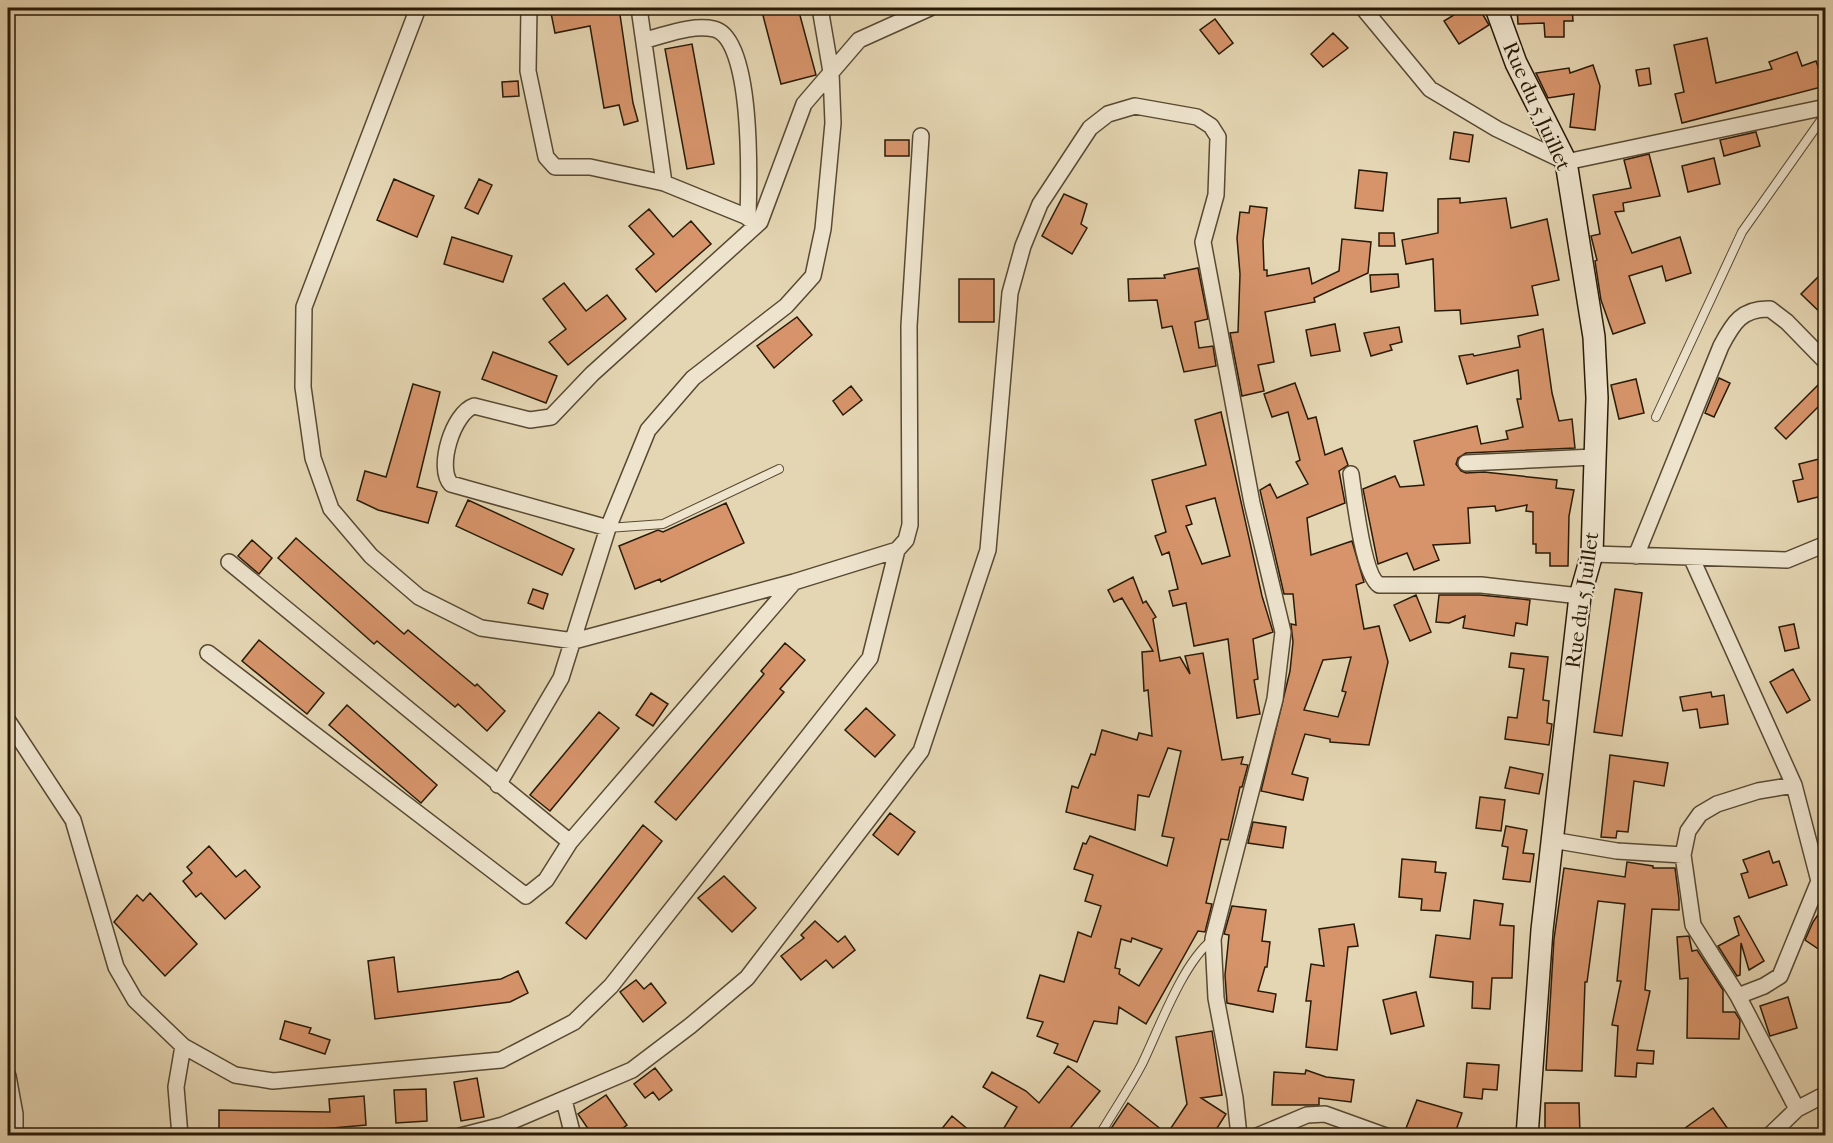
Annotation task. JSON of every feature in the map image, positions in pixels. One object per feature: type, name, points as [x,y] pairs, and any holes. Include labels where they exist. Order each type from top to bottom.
[{"type":"street","points":[[418,8],[304,307],[303,387],[313,458],[331,509],[371,556],[419,597],[481,628],[574,641],[794,582],[897,550]]},
{"type":"street","points":[[529,8],[528,71],[546,158],[550,163],[555,167],[590,167],[664,183],[754,220]]},
{"type":"street","points":[[639,8],[664,183]]},
{"type":"street","points":[[498,785],[561,678],[608,528],[648,430],[693,378],[786,306],[813,276],[823,229],[833,123],[831,72],[820,8]]},
{"type":"street","points":[[608,528],[451,484],[447,471],[449,440],[462,416],[472,407],[530,420],[551,417],[592,374],[754,220],[804,104],[859,40],[930,8]]},
{"type":"street","points":[[1363,8],[1430,89],[1497,129],[1566,162],[1826,107]]},
{"type":"street","name":"Rue du 5 Juillet","points":[[1496,8],[1516,63],[1566,162],[1594,337],[1597,398],[1592,554],[1581,596],[1552,840],[1542,930],[1527,1136]]},
{"type":"street","points":[[645,40],[691,29],[713,29],[724,34],[731,42],[736,58],[750,142],[754,220]]},
{"type":"street","points":[[460,1136],[503,1125],[632,1070],[747,978],[921,751],[988,550],[1010,293],[1023,246],[1040,204],[1090,128],[1108,114],[1135,106],[1197,117],[1211,126],[1218,137],[1216,195],[1203,242],[1252,503],[1283,632],[1275,699],[1213,939],[1216,998],[1239,1136]]},
{"type":"street","points":[[8,721],[73,820],[116,967],[135,1000],[183,1046],[235,1075],[273,1081],[501,1060],[574,1022],[611,986],[870,658],[897,550],[906,540],[910,525],[909,326],[921,136]]},
{"type":"street","points":[[1636,556],[1721,346],[1738,317],[1747,312],[1770,309],[1787,322],[1826,362]]},
{"type":"street","points":[[1466,463],[1594,457]]},
{"type":"street","points":[[1351,474],[1371,577],[1379,585],[1481,585],[1581,596]]},
{"type":"street","points":[[1592,554],[1692,559],[1787,560],[1826,544]]},
{"type":"street","points":[[1692,559],[1794,785],[1819,881],[1780,976],[1764,986],[1738,996]]},
{"type":"street","points":[[229,562],[570,842]]},
{"type":"street","points":[[207,653],[526,896],[546,880],[570,842],[794,582]]},
{"type":"street","points":[[1794,785],[1758,791],[1717,804],[1700,813],[1688,831],[1683,855],[1693,925],[1738,996],[1797,1109]]},
{"type":"street","points":[[1552,840],[1617,851],[1683,855]]},
{"type":"street","points":[[180,1136],[176,1086],[183,1046]]},
{"type":"street","points":[[8,1076],[15,1114],[15,1136]]},
{"type":"street","points":[[1769,1136],[1797,1109],[1826,1094]]},
{"type":"street","points":[[564,1100],[573,1136]]},
{"type":"street","points":[[1257,1136],[1306,1115],[1325,1114],[1386,1136]]},
{"type":"lane","points":[[1656,417],[1742,231],[1826,113]]},
{"type":"lane","points":[[608,528],[663,524],[778,469]]},
{"type":"lane","points":[[1099,1136],[1140,1068],[1190,966],[1200,950],[1213,939]]},
{"type":"building","points":[[550,8],[619,8],[633,103],[638,121],[624,125],[619,105],[604,108],[590,26],[555,33]]},
{"type":"building","points":[[761,8],[798,8],[816,75],[781,84]]},
{"type":"building","points":[[1465,8],[1479,8],[1489,25],[1459,44],[1444,21]]},
{"type":"building","points":[[1517,8],[1572,8],[1573,21],[1564,21],[1564,37],[1545,37],[1544,23],[1518,24]]},
{"type":"building","points":[[1215,19],[1233,43],[1219,54],[1200,30]]},
{"type":"building","points":[[1333,33],[1348,48],[1323,67],[1311,54]]},
{"type":"building","points":[[1707,38],[1716,83],[1772,69],[1769,62],[1797,52],[1802,66],[1816,61],[1825,86],[1682,123],[1675,94],[1684,92],[1674,45]]},
{"type":"building","points":[[692,44],[714,164],[687,169],[665,49]]},
{"type":"building","points":[[1593,65],[1600,86],[1595,130],[1570,127],[1574,94],[1548,98],[1536,73],[1569,68],[1570,73]]},
{"type":"building","points":[[1649,68],[1651,84],[1639,86],[1636,70]]},
{"type":"building","points":[[518,81],[519,96],[503,97],[502,82]]},
{"type":"building","points":[[1454,132],[1473,135],[1469,162],[1450,159]]},
{"type":"building","points":[[1756,132],[1760,146],[1724,156],[1720,140]]},
{"type":"building","points":[[885,140],[909,140],[909,156],[885,156]]},
{"type":"building","points":[[1649,154],[1660,196],[1623,203],[1624,211],[1615,212],[1632,253],[1680,237],[1691,273],[1666,281],[1662,266],[1629,276],[1645,323],[1613,334],[1601,300],[1595,261],[1597,260],[1591,236],[1600,234],[1593,195],[1631,188],[1624,160]]},
{"type":"building","points":[[1714,158],[1720,184],[1688,192],[1682,166]]},
{"type":"building","points":[[1359,170],[1387,173],[1383,211],[1355,208]]},
{"type":"building","points":[[394,179],[434,196],[417,237],[377,220]]},
{"type":"building","points":[[479,179],[492,185],[478,214],[465,208]]},
{"type":"building","points":[[1064,194],[1087,204],[1081,224],[1087,228],[1072,254],[1042,236]]},
{"type":"building","points":[[1460,198],[1460,203],[1506,198],[1511,228],[1547,219],[1559,280],[1532,286],[1538,315],[1461,324],[1460,310],[1435,311],[1433,259],[1406,264],[1402,240],[1438,233],[1438,199]]},
{"type":"building","points":[[1250,206],[1267,208],[1263,241],[1264,270],[1267,270],[1267,276],[1309,268],[1312,284],[1339,271],[1342,239],[1371,242],[1368,273],[1314,298],[1315,302],[1265,312],[1274,362],[1258,365],[1264,391],[1242,396],[1230,333],[1238,332],[1240,274],[1237,238],[1240,212],[1249,213]]},
{"type":"building","points":[[649,209],[673,237],[691,221],[711,244],[656,292],[636,269],[654,254],[629,226]]},
{"type":"building","points":[[1379,233],[1394,233],[1395,246],[1379,246]]},
{"type":"building","points":[[452,237],[512,256],[503,282],[444,264]]},
{"type":"building","points":[[1198,268],[1208,319],[1195,322],[1199,348],[1213,346],[1216,366],[1184,372],[1172,326],[1162,328],[1157,300],[1129,301],[1128,279],[1165,278],[1164,275]]},
{"type":"building","points":[[1398,274],[1399,287],[1371,292],[1370,275]]},
{"type":"building","points":[[1818,277],[1826,284],[1826,318],[1801,294]]},
{"type":"building","points":[[959,279],[994,279],[994,322],[959,322]]},
{"type":"building","points":[[564,283],[586,311],[607,295],[626,319],[568,365],[549,342],[566,329],[543,299]]},
{"type":"building","points":[[797,317],[812,335],[774,368],[757,346]]},
{"type":"building","points":[[1335,324],[1340,351],[1311,356],[1306,330]]},
{"type":"building","points":[[1399,327],[1402,342],[1390,345],[1392,350],[1371,356],[1364,333]]},
{"type":"building","points":[[1543,329],[1552,393],[1559,421],[1572,419],[1575,448],[1466,453],[1458,458],[1456,464],[1461,471],[1466,473],[1484,472],[1557,480],[1556,488],[1574,490],[1569,516],[1568,566],[1550,566],[1550,553],[1536,553],[1536,544],[1533,544],[1533,512],[1526,511],[1527,505],[1496,511],[1495,506],[1468,508],[1470,543],[1433,545],[1439,560],[1414,570],[1407,553],[1378,564],[1363,489],[1395,476],[1400,487],[1424,485],[1414,441],[1477,426],[1481,444],[1508,439],[1506,431],[1523,427],[1517,399],[1521,399],[1518,370],[1467,384],[1459,356],[1473,354],[1474,356],[1520,347],[1518,336]]},
{"type":"building","points":[[493,352],[557,376],[546,403],[482,379]]},
{"type":"building","points":[[1826,377],[1826,399],[1786,439],[1775,428]]},
{"type":"building","points":[[1719,378],[1730,383],[1714,417],[1705,413]]},
{"type":"building","points":[[1636,379],[1644,413],[1619,419],[1611,385]]},
{"type":"building","points":[[1295,383],[1308,419],[1316,417],[1325,455],[1342,448],[1348,465],[1339,471],[1345,503],[1307,518],[1311,555],[1352,541],[1364,582],[1356,585],[1364,629],[1379,626],[1388,662],[1369,745],[1330,742],[1330,739],[1305,734],[1292,774],[1308,778],[1303,800],[1261,791],[1290,671],[1293,642],[1291,624],[1296,625],[1293,594],[1284,594],[1260,490],[1270,484],[1277,498],[1308,484],[1296,462],[1300,460],[1288,412],[1272,417],[1264,394]],"holes":[[[1351,657],[1342,691],[1346,692],[1338,717],[1304,710],[1323,660]]]},
{"type":"building","points":[[413,384],[440,392],[417,487],[437,492],[428,523],[378,510],[357,500],[365,471],[386,477]]},
{"type":"building","points":[[851,386],[862,400],[843,415],[833,401]]},
{"type":"building","points":[[1221,412],[1262,596],[1273,632],[1253,639],[1258,679],[1254,680],[1260,714],[1237,718],[1228,639],[1194,646],[1186,603],[1173,606],[1169,591],[1178,589],[1169,552],[1162,555],[1155,536],[1166,532],[1152,480],[1206,465],[1195,420]],"holes":[[[1215,498],[1230,556],[1202,564],[1186,526],[1192,524],[1186,506]]]},
{"type":"building","points":[[1823,458],[1826,495],[1798,502],[1793,481],[1803,479],[1799,464]]},
{"type":"building","points":[[468,500],[574,549],[562,575],[456,526]]},
{"type":"building","points":[[726,503],[744,543],[661,582],[660,579],[635,589],[619,546],[658,530],[663,532]]},
{"type":"building","points":[[296,538],[404,634],[408,630],[475,686],[477,684],[505,711],[487,731],[458,704],[455,707],[377,641],[374,644],[278,558]]},
{"type":"building","points":[[252,540],[272,558],[259,574],[238,556]]},
{"type":"building","points":[[1133,577],[1143,603],[1146,601],[1156,617],[1153,619],[1160,661],[1180,657],[1190,674],[1185,656],[1203,653],[1222,760],[1243,757],[1241,764],[1248,765],[1242,787],[1240,787],[1228,840],[1221,839],[1206,903],[1212,904],[1205,932],[1198,931],[1146,1024],[1119,1007],[1117,1024],[1094,1021],[1077,1062],[1054,1053],[1058,1044],[1037,1036],[1043,1022],[1027,1018],[1040,975],[1064,982],[1078,932],[1091,937],[1101,906],[1085,901],[1093,875],[1074,869],[1083,843],[1086,844],[1090,836],[1167,866],[1174,838],[1162,836],[1181,751],[1168,748],[1149,797],[1138,795],[1135,830],[1066,812],[1072,786],[1078,788],[1091,754],[1095,755],[1102,730],[1137,740],[1139,733],[1152,736],[1148,690],[1144,691],[1142,652],[1153,651],[1122,598],[1114,602],[1108,590]],"holes":[[[1132,938],[1162,949],[1139,986],[1119,974],[1120,969],[1115,968],[1121,939],[1131,942]]]},
{"type":"building","points":[[533,589],[548,594],[543,609],[528,603]]},
{"type":"building","points":[[1615,589],[1642,593],[1622,736],[1594,732]]},
{"type":"building","points":[[1416,595],[1431,632],[1410,641],[1394,605]]},
{"type":"building","points":[[1439,595],[1480,595],[1530,600],[1527,625],[1516,623],[1514,636],[1463,628],[1465,616],[1449,623],[1436,622]]},
{"type":"building","points":[[1794,624],[1799,648],[1785,651],[1779,627]]},
{"type":"building","points":[[259,640],[324,693],[307,714],[242,661]]},
{"type":"building","points":[[785,643],[805,660],[780,689],[784,692],[676,820],[655,802],[764,674],[761,671]]},
{"type":"building","points":[[1511,653],[1548,657],[1543,700],[1549,701],[1547,723],[1552,724],[1549,745],[1505,739],[1508,717],[1517,718],[1524,669],[1509,667]]},
{"type":"building","points":[[1793,669],[1810,700],[1787,713],[1770,682]]},
{"type":"building","points":[[1711,692],[1712,697],[1724,695],[1728,724],[1700,728],[1697,709],[1683,711],[1680,697]]},
{"type":"building","points":[[651,693],[668,704],[653,726],[636,715]]},
{"type":"building","points":[[347,705],[437,785],[421,803],[329,725]]},
{"type":"building","points":[[866,708],[895,735],[875,757],[845,730]]},
{"type":"building","points":[[599,712],[619,728],[550,811],[530,795]]},
{"type":"building","points":[[1610,755],[1668,763],[1664,786],[1634,781],[1628,832],[1617,831],[1616,838],[1601,837]]},
{"type":"building","points":[[1510,767],[1543,774],[1539,794],[1505,788]]},
{"type":"building","points":[[1480,797],[1505,800],[1501,831],[1476,828]]},
{"type":"building","points":[[890,813],[915,832],[898,855],[873,835]]},
{"type":"building","points":[[1253,822],[1286,827],[1283,848],[1248,843]]},
{"type":"building","points":[[643,825],[662,841],[586,939],[566,923]]},
{"type":"building","points":[[1506,826],[1527,830],[1523,853],[1534,854],[1530,882],[1503,879],[1508,847],[1502,846]]},
{"type":"building","points":[[209,846],[236,877],[245,870],[260,887],[225,919],[201,893],[196,897],[183,881],[192,873],[187,867]]},
{"type":"building","points":[[1769,851],[1773,863],[1779,861],[1787,885],[1749,898],[1741,874],[1748,872],[1743,860]]},
{"type":"building","points":[[1402,859],[1436,862],[1435,872],[1446,873],[1440,911],[1421,910],[1422,899],[1399,897]]},
{"type":"building","points":[[1627,862],[1653,866],[1653,868],[1675,868],[1679,899],[1679,910],[1652,909],[1645,990],[1650,991],[1637,1050],[1654,1051],[1653,1064],[1637,1063],[1636,1077],[1615,1076],[1618,1026],[1612,1025],[1621,981],[1617,981],[1625,904],[1598,901],[1587,982],[1585,982],[1582,1071],[1546,1070],[1554,939],[1564,868],[1625,877]]},
{"type":"building","points":[[724,876],[756,908],[732,932],[698,898]]},
{"type":"building","points":[[150,893],[197,944],[165,976],[114,922],[137,895],[143,901]]},
{"type":"building","points":[[1474,900],[1503,904],[1500,925],[1514,926],[1512,978],[1492,978],[1490,1009],[1472,1008],[1473,982],[1430,977],[1436,935],[1470,939]]},
{"type":"building","points":[[1826,903],[1826,954],[1805,940],[1813,922]]},
{"type":"building","points":[[1232,906],[1266,910],[1262,941],[1270,942],[1267,967],[1265,967],[1258,991],[1276,994],[1273,1012],[1227,1003],[1225,975],[1229,935],[1224,934]]},
{"type":"building","points":[[1739,916],[1764,961],[1749,970],[1741,943],[1740,975],[1737,976],[1718,946],[1739,935],[1734,918]]},
{"type":"building","points":[[815,921],[838,942],[845,936],[855,950],[833,968],[826,960],[801,980],[781,956],[804,938],[801,935]]},
{"type":"building","points":[[1354,924],[1358,946],[1348,947],[1337,1050],[1306,1047],[1311,1001],[1306,1001],[1311,964],[1324,966],[1319,929]]},
{"type":"building","points":[[1689,936],[1692,951],[1697,950],[1723,990],[1723,1012],[1735,1012],[1740,1020],[1739,1039],[1687,1038],[1688,978],[1680,979],[1677,937]]},
{"type":"building","points":[[394,957],[398,992],[501,979],[518,971],[528,993],[510,1002],[375,1019],[368,961]]},
{"type":"building","points":[[636,980],[644,989],[651,983],[666,1003],[643,1022],[620,992]]},
{"type":"building","points":[[1416,992],[1424,1026],[1391,1034],[1383,1000]]},
{"type":"building","points":[[1788,997],[1797,1028],[1770,1036],[1760,1006]]},
{"type":"building","points":[[285,1021],[311,1028],[309,1033],[330,1040],[325,1054],[280,1039]]},
{"type":"building","points":[[1212,1031],[1222,1095],[1201,1098],[1226,1114],[1212,1136],[1106,1136],[1128,1103],[1167,1134],[1187,1104],[1176,1037]]},
{"type":"building","points":[[1467,1063],[1499,1065],[1497,1090],[1483,1089],[1482,1099],[1464,1097]]},
{"type":"building","points":[[1068,1066],[1100,1091],[1064,1136],[999,1136],[1017,1107],[983,1087],[992,1072],[1026,1091],[1039,1103]]},
{"type":"building","points":[[655,1068],[672,1090],[659,1100],[653,1092],[645,1098],[634,1084]]},
{"type":"building","points":[[1306,1070],[1326,1077],[1354,1080],[1351,1102],[1319,1098],[1319,1105],[1272,1105],[1274,1072],[1305,1074]]},
{"type":"building","points":[[477,1078],[484,1117],[461,1121],[454,1082]]},
{"type":"building","points":[[426,1089],[427,1121],[396,1123],[394,1090]]},
{"type":"building","points":[[606,1095],[627,1125],[612,1136],[593,1136],[578,1114]]},
{"type":"building","points":[[364,1096],[366,1125],[322,1129],[322,1136],[219,1136],[219,1110],[330,1112],[329,1099]]},
{"type":"building","points":[[1417,1100],[1462,1113],[1454,1136],[1403,1136]]},
{"type":"building","points":[[1545,1103],[1579,1103],[1580,1135],[1545,1135]]},
{"type":"building","points":[[1713,1108],[1733,1136],[1674,1136]]},
{"type":"building","points":[[952,1116],[976,1136],[936,1136]]}]
